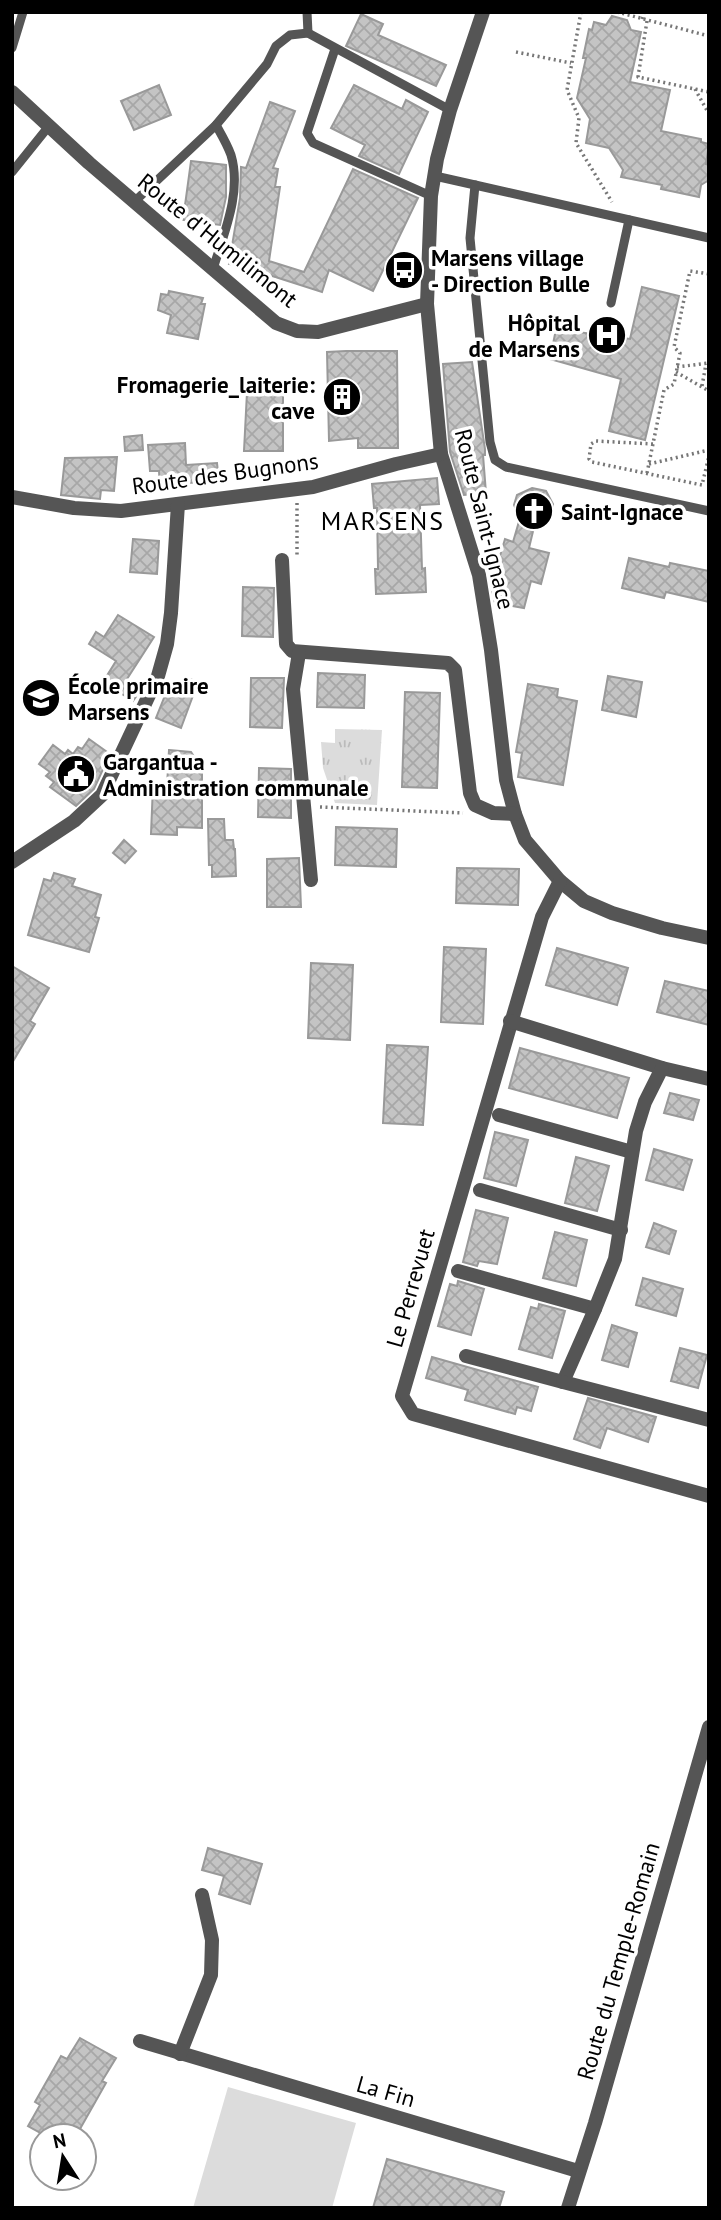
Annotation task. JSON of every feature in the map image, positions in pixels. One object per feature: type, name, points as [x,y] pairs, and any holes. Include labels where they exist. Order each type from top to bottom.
[{"type":"street","name":"Route Saint-Ignace","points":[[483,12],[450,110],[431,196],[427,304],[441,454],[479,575],[491,650],[506,780],[515,814],[526,840],[560,881],[584,901],[612,913],[662,928],[709,938]]},
{"type":"street","name":"Route d'Humilimont","points":[[12,92],[134,202],[276,323],[297,331],[318,332],[427,304]]},
{"type":"street","name":"Route des Bugnons","points":[[12,497],[74,508],[121,510],[313,487],[441,454]]},
{"type":"street","points":[[13,861],[74,821],[102,795],[158,676],[167,644],[171,613],[178,504]]},
{"type":"street","points":[[282,560],[286,644],[292,651],[448,663],[455,670],[470,793],[475,806],[493,813],[515,814]]},
{"type":"street","points":[[299,653],[293,689],[310,880]]},
{"type":"street","name":"Le Perrevuet","points":[[560,881],[542,917],[510,1021],[402,1396],[414,1414],[709,1496]]},
{"type":"street","points":[[510,1021],[662,1068],[709,1079]]},
{"type":"street","points":[[563,1382],[615,1259],[632,1152],[645,1102],[662,1068]]},
{"type":"street","points":[[499,1115],[632,1152]]},
{"type":"street","points":[[480,1190],[621,1230]]},
{"type":"street","points":[[458,1271],[596,1309]]},
{"type":"street","points":[[466,1356],[709,1420]]},
{"type":"street","name":"Route du Temple-Romain","points":[[568,2208],[709,1727]]},
{"type":"street","points":[[180,2054],[212,1966],[212,1940],[202,1895]]},
{"type":"street","name":"La Fin","points":[[139,2041],[578,2171]]},
{"type":"lane","points":[[12,48],[22,14],[33,12]]},
{"type":"lane","points":[[307,12],[308,33]]},
{"type":"lane","points":[[134,202],[216,125],[260,73],[275,46],[290,35],[308,33],[450,110]]},
{"type":"lane","points":[[335,48],[306,133],[307,138],[431,196]]},
{"type":"lane","points":[[213,269],[230,215],[234,173],[230,153],[216,125]]},
{"type":"lane","points":[[12,172],[49,126]]},
{"type":"lane","points":[[435,176],[709,238]]},
{"type":"lane","points":[[475,185],[470,238],[490,442],[495,460],[506,467],[709,511]]},
{"type":"lane","points":[[611,303],[625,219]]},
{"type":"path","points":[[581,12],[566,90],[579,118],[576,143],[625,219]]},
{"type":"path","points":[[617,12],[709,36]]},
{"type":"path","points":[[644,12],[638,77],[709,92]]},
{"type":"path","points":[[516,52],[571,63]]},
{"type":"path","points":[[695,89],[709,114]]},
{"type":"path","points":[[647,474],[664,390],[674,384],[680,353],[674,347],[690,271],[709,274]]},
{"type":"path","points":[[677,369],[707,363],[702,386]]},
{"type":"path","points":[[677,369],[709,391]]},
{"type":"path","points":[[653,444],[596,441],[589,451],[589,459],[592,462],[702,485],[709,456]]},
{"type":"path","points":[[649,464],[709,450]]},
{"type":"path","points":[[282,560],[297,557],[297,498]]},
{"type":"path","points":[[304,807],[474,814],[484,809]]},
{"type":"green space","points":[[335,729],[382,730],[377,805],[335,803],[323,768],[321,742],[335,743]]},
{"type":"green space","points":[[228,2087],[356,2123],[332,2208],[193,2208]]},
{"type":"building","points":[[361,14],[383,24],[378,35],[446,65],[436,86],[346,46]]},
{"type":"building","points":[[612,16],[627,20],[631,30],[641,32],[630,82],[670,90],[661,131],[701,139],[701,142],[709,144],[706,164],[709,165],[709,180],[701,185],[699,197],[661,189],[662,185],[621,177],[623,170],[609,148],[586,143],[590,119],[577,98],[586,58],[583,58],[589,29],[592,30],[594,22],[606,25]]},
{"type":"building","points":[[159,85],[171,115],[134,130],[121,101]]},
{"type":"building","points":[[354,85],[402,109],[406,100],[428,112],[399,174],[359,156],[365,145],[331,128]]},
{"type":"building","points":[[270,102],[295,111],[273,168],[278,169],[275,187],[280,187],[269,261],[304,272],[353,169],[418,198],[373,291],[329,270],[322,292],[263,273],[264,270],[229,264],[240,198],[241,167],[246,168]]},
{"type":"building","points":[[191,161],[226,165],[226,197],[220,225],[183,220]]},
{"type":"building","points":[[642,287],[679,296],[645,440],[609,431],[621,379],[550,359],[556,329],[630,339]]},
{"type":"building","points":[[169,291],[203,298],[201,304],[205,304],[198,339],[167,333],[171,315],[158,310],[161,294],[168,295]]},
{"type":"building","points":[[397,351],[398,448],[358,448],[358,438],[329,441],[327,352]]},
{"type":"building","points":[[472,362],[485,449],[483,455],[486,493],[464,495],[450,452],[443,364]]},
{"type":"building","points":[[247,392],[283,392],[283,451],[244,451]]},
{"type":"building","points":[[142,435],[143,450],[125,451],[124,437]]},
{"type":"building","points":[[185,443],[186,465],[217,463],[219,481],[187,483],[187,488],[160,490],[159,471],[150,471],[148,445]]},
{"type":"building","points":[[117,457],[114,491],[101,490],[100,499],[61,495],[65,458]]},
{"type":"building","points":[[437,478],[439,504],[420,505],[422,569],[425,568],[426,592],[376,594],[377,508],[374,508],[372,484]]},
{"type":"building","points":[[532,488],[546,491],[553,504],[549,517],[535,523],[529,548],[549,553],[541,584],[531,581],[524,608],[495,603],[491,586],[505,539],[513,542],[520,518],[514,505],[517,495]]},
{"type":"building","points":[[133,539],[159,541],[157,574],[130,572]]},
{"type":"building","points":[[629,558],[669,567],[670,563],[709,571],[709,602],[666,592],[664,598],[622,588]]},
{"type":"building","points":[[243,587],[274,588],[273,637],[242,636]]},
{"type":"building","points":[[118,615],[154,637],[127,679],[142,688],[133,701],[103,682],[116,661],[89,644],[96,632],[104,637]]},
{"type":"building","points":[[318,673],[365,675],[364,708],[317,707]]},
{"type":"building","points":[[608,676],[642,682],[636,717],[602,710]]},
{"type":"building","points":[[185,677],[198,682],[181,728],[156,718],[168,688],[171,689],[173,682],[182,686]]},
{"type":"building","points":[[251,678],[284,678],[282,728],[250,727]]},
{"type":"building","points":[[528,684],[558,689],[557,697],[577,701],[563,785],[518,777],[522,753],[516,752]]},
{"type":"building","points":[[405,692],[440,693],[437,788],[402,787]]},
{"type":"building","name":"Gargantua - Administration communale","points":[[89,739],[110,754],[94,789],[76,806],[50,787],[54,782],[46,776],[50,772],[39,764],[53,745],[65,754],[68,750],[73,754],[78,747],[82,749]]},
{"type":"building","points":[[169,750],[191,752],[197,761],[202,762],[202,828],[177,827],[177,835],[151,834],[153,785],[167,786]]},
{"type":"building","points":[[259,768],[291,769],[291,818],[258,817]]},
{"type":"building","points":[[208,819],[224,819],[225,840],[233,840],[235,849],[236,876],[212,877],[212,865],[209,865]]},
{"type":"building","points":[[336,827],[397,829],[396,867],[335,865]]},
{"type":"building","points":[[124,840],[136,851],[125,863],[113,853]]},
{"type":"building","points":[[299,858],[301,907],[267,907],[267,859]]},
{"type":"building","points":[[457,868],[519,869],[518,905],[456,903]]},
{"type":"building","points":[[54,873],[75,879],[72,886],[101,895],[95,917],[99,918],[89,952],[28,935],[44,879],[51,881]]},
{"type":"building","points":[[444,947],[486,949],[483,1024],[441,1022]]},
{"type":"building","points":[[557,948],[628,968],[617,1005],[546,985]]},
{"type":"building","points":[[311,963],[353,965],[350,1040],[308,1038]]},
{"type":"building","points":[[12,966],[49,988],[30,1021],[35,1024],[12,1063]]},
{"type":"building","points":[[665,981],[709,991],[709,1025],[657,1012]]},
{"type":"building","points":[[387,1045],[428,1047],[423,1125],[383,1123]]},
{"type":"building","points":[[520,1048],[629,1078],[617,1118],[509,1088]]},
{"type":"building","points":[[670,1093],[699,1100],[693,1120],[664,1113]]},
{"type":"building","points":[[495,1132],[528,1140],[516,1186],[484,1178]]},
{"type":"building","points":[[654,1149],[692,1160],[683,1190],[646,1180]]},
{"type":"building","points":[[576,1157],[609,1166],[597,1211],[565,1203]]},
{"type":"building","points":[[476,1210],[508,1218],[497,1264],[479,1261],[477,1266],[463,1262]]},
{"type":"building","points":[[654,1223],[676,1231],[669,1254],[646,1247]]},
{"type":"building","points":[[555,1232],[587,1240],[576,1286],[543,1278]]},
{"type":"building","points":[[643,1278],[683,1289],[676,1316],[636,1305]]},
{"type":"building","points":[[458,1281],[484,1289],[471,1335],[438,1326],[450,1284],[457,1286]]},
{"type":"building","points":[[539,1304],[565,1311],[552,1358],[519,1349],[531,1307],[538,1309]]},
{"type":"building","points":[[612,1325],[637,1333],[628,1367],[602,1360]]},
{"type":"building","points":[[680,1348],[707,1355],[698,1388],[671,1381]]},
{"type":"building","points":[[432,1357],[538,1387],[531,1411],[517,1407],[515,1414],[465,1400],[468,1390],[426,1378]]},
{"type":"building","points":[[588,1398],[656,1417],[648,1442],[607,1428],[600,1448],[574,1439]]},
{"type":"building","points":[[208,1848],[262,1864],[250,1904],[219,1894],[224,1876],[202,1870]]},
{"type":"building","points":[[80,2038],[116,2058],[102,2081],[106,2083],[84,2122],[30,2122],[40,2105],[35,2102],[61,2056],[67,2059]]},
{"type":"building","points":[[387,2159],[504,2192],[499,2208],[373,2208]]},
{"type":"place","name":"Marsens village - Direction Bulle","points":[[404,270]]},
{"type":"place","name":"Hôpital de Marsens","points":[[607,335]]},
{"type":"place","name":"Fromagerie_laiterie: cave","points":[[342,397]]},
{"type":"place","name":"Saint-Ignace","points":[[534,511]]},
{"type":"place","name":"École primaire Marsens","points":[[41,698]]},
{"type":"place","name":"Gargantua - Administration communale","points":[[76,774]]},
{"type":"district","name":"MARSENS","points":[[383,520]]}]
